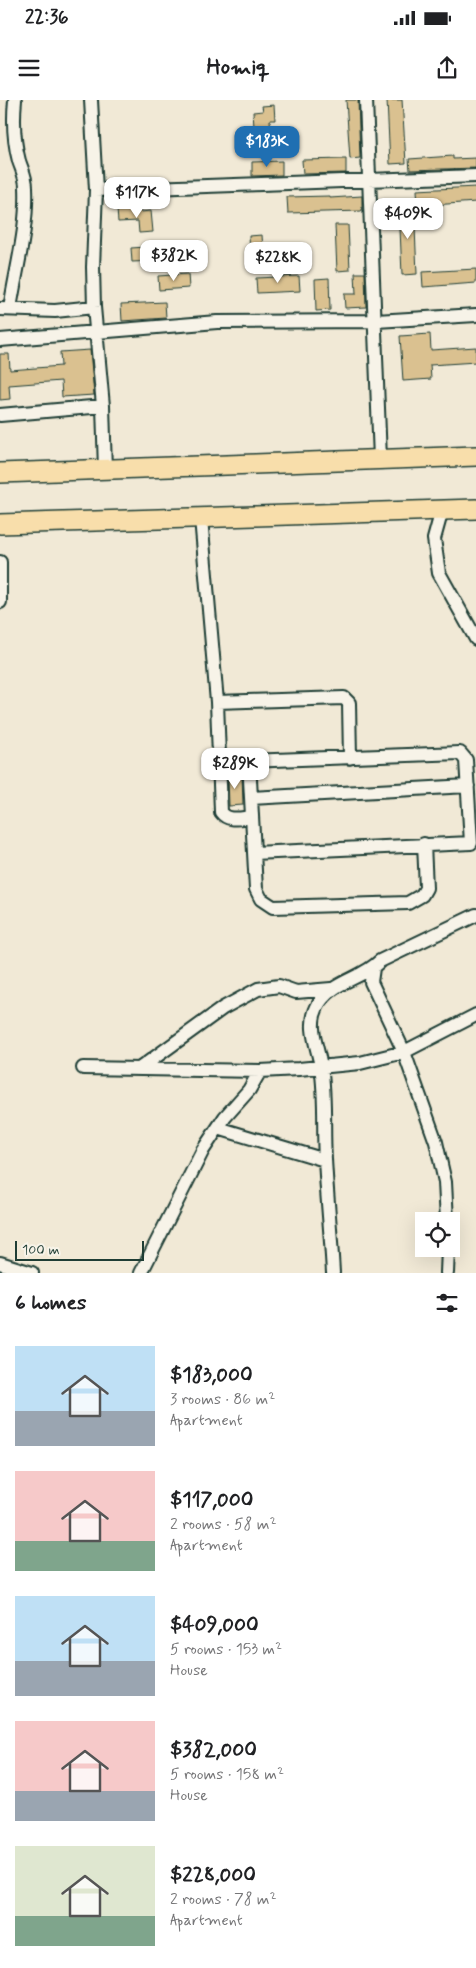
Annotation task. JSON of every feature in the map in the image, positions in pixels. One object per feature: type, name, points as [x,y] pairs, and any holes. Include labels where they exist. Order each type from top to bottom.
[{"type":"highway","points":[[0,474],[476,456]]},
{"type":"highway","points":[[0,524],[476,508]]},
{"type":"street","points":[[15,100],[16,145],[24,173],[26,208],[5,309],[55,311],[94,307]]},
{"type":"street","points":[[91,100],[96,190],[93,267],[94,307],[103,406],[105,470]]},
{"type":"street","points":[[366,100],[380,459]]},
{"type":"street","points":[[96,190],[476,176]]},
{"type":"street","points":[[0,340],[213,322],[376,321],[476,315]]},
{"type":"street","points":[[0,415],[103,406]]},
{"type":"street","points":[[442,510],[434,539],[439,573],[476,639]]},
{"type":"street","points":[[201,518],[217,702],[221,812],[230,819],[252,817]]},
{"type":"street","points":[[0,562],[2,596],[0,602]]},
{"type":"street","points":[[217,702],[344,698],[349,703],[350,758]]},
{"type":"street","points":[[220,762],[460,753],[466,760],[471,843],[254,853]]},
{"type":"street","points":[[249,762],[256,889],[261,899],[273,907],[408,903],[422,895],[426,888],[424,844]]},
{"type":"street","points":[[251,798],[468,786]]},
{"type":"street","points":[[139,1069],[223,1008],[258,989],[279,986],[296,992],[331,989],[373,968],[380,961],[476,915]]},
{"type":"street","points":[[373,968],[371,982],[404,1052],[436,1142],[444,1182],[446,1212]]},
{"type":"street","points":[[331,989],[317,1008],[313,1021],[314,1040],[321,1067],[333,1273]]},
{"type":"street","points":[[83,1068],[260,1071],[360,1063],[404,1052],[476,1015]]},
{"type":"street","points":[[142,1273],[203,1150],[249,1090],[260,1071]]},
{"type":"street","points":[[218,1128],[325,1160]]},
{"type":"street","points":[[447,1273],[448,1257]]},
{"type":"street","points":[[0,1263],[27,1272]]},
{"type":"building","points":[[346,100],[358,100],[360,158],[350,159]]},
{"type":"building","points":[[387,100],[402,100],[406,163],[390,164]]},
{"type":"building","points":[[274,105],[275,120],[270,120],[271,133],[276,133],[276,144],[265,145],[265,141],[255,142],[253,112],[263,111],[262,106]]},
{"type":"building","points":[[453,156],[453,159],[476,158],[476,168],[410,170],[409,159]]},
{"type":"building","points":[[346,159],[346,173],[303,174],[302,160]]},
{"type":"building","points":[[282,161],[282,175],[252,176],[252,162]]},
{"type":"building","points":[[476,187],[476,202],[418,206],[417,190]]},
{"type":"building","points":[[330,196],[330,198],[362,196],[362,211],[288,213],[287,197]]},
{"type":"building","points":[[414,204],[417,274],[402,275],[399,205]]},
{"type":"building","points":[[140,208],[140,212],[151,211],[153,232],[139,233],[138,221],[118,222],[117,209]]},
{"type":"building","points":[[335,225],[348,225],[350,270],[337,271]]},
{"type":"building","points":[[262,235],[264,265],[251,265],[249,236]]},
{"type":"building","points":[[176,245],[177,260],[132,262],[131,248]]},
{"type":"building","points":[[476,269],[476,283],[423,287],[422,272]]},
{"type":"building","points":[[355,273],[365,273],[366,307],[345,308],[344,294],[356,294]]},
{"type":"building","points":[[188,274],[189,288],[159,290],[158,276]]},
{"type":"building","points":[[299,276],[300,291],[257,293],[256,278]]},
{"type":"building","points":[[329,278],[330,310],[316,311],[315,279]]},
{"type":"building","points":[[165,302],[166,318],[122,321],[121,304]]},
{"type":"building","points":[[430,334],[431,350],[476,347],[476,362],[430,365],[431,379],[403,381],[400,336]]},
{"type":"building","points":[[90,350],[94,395],[62,397],[61,381],[9,385],[10,399],[0,400],[0,354],[9,354],[10,370],[61,366],[60,352]]},
{"type":"building","points":[[242,775],[243,805],[229,806],[228,776]]}]
